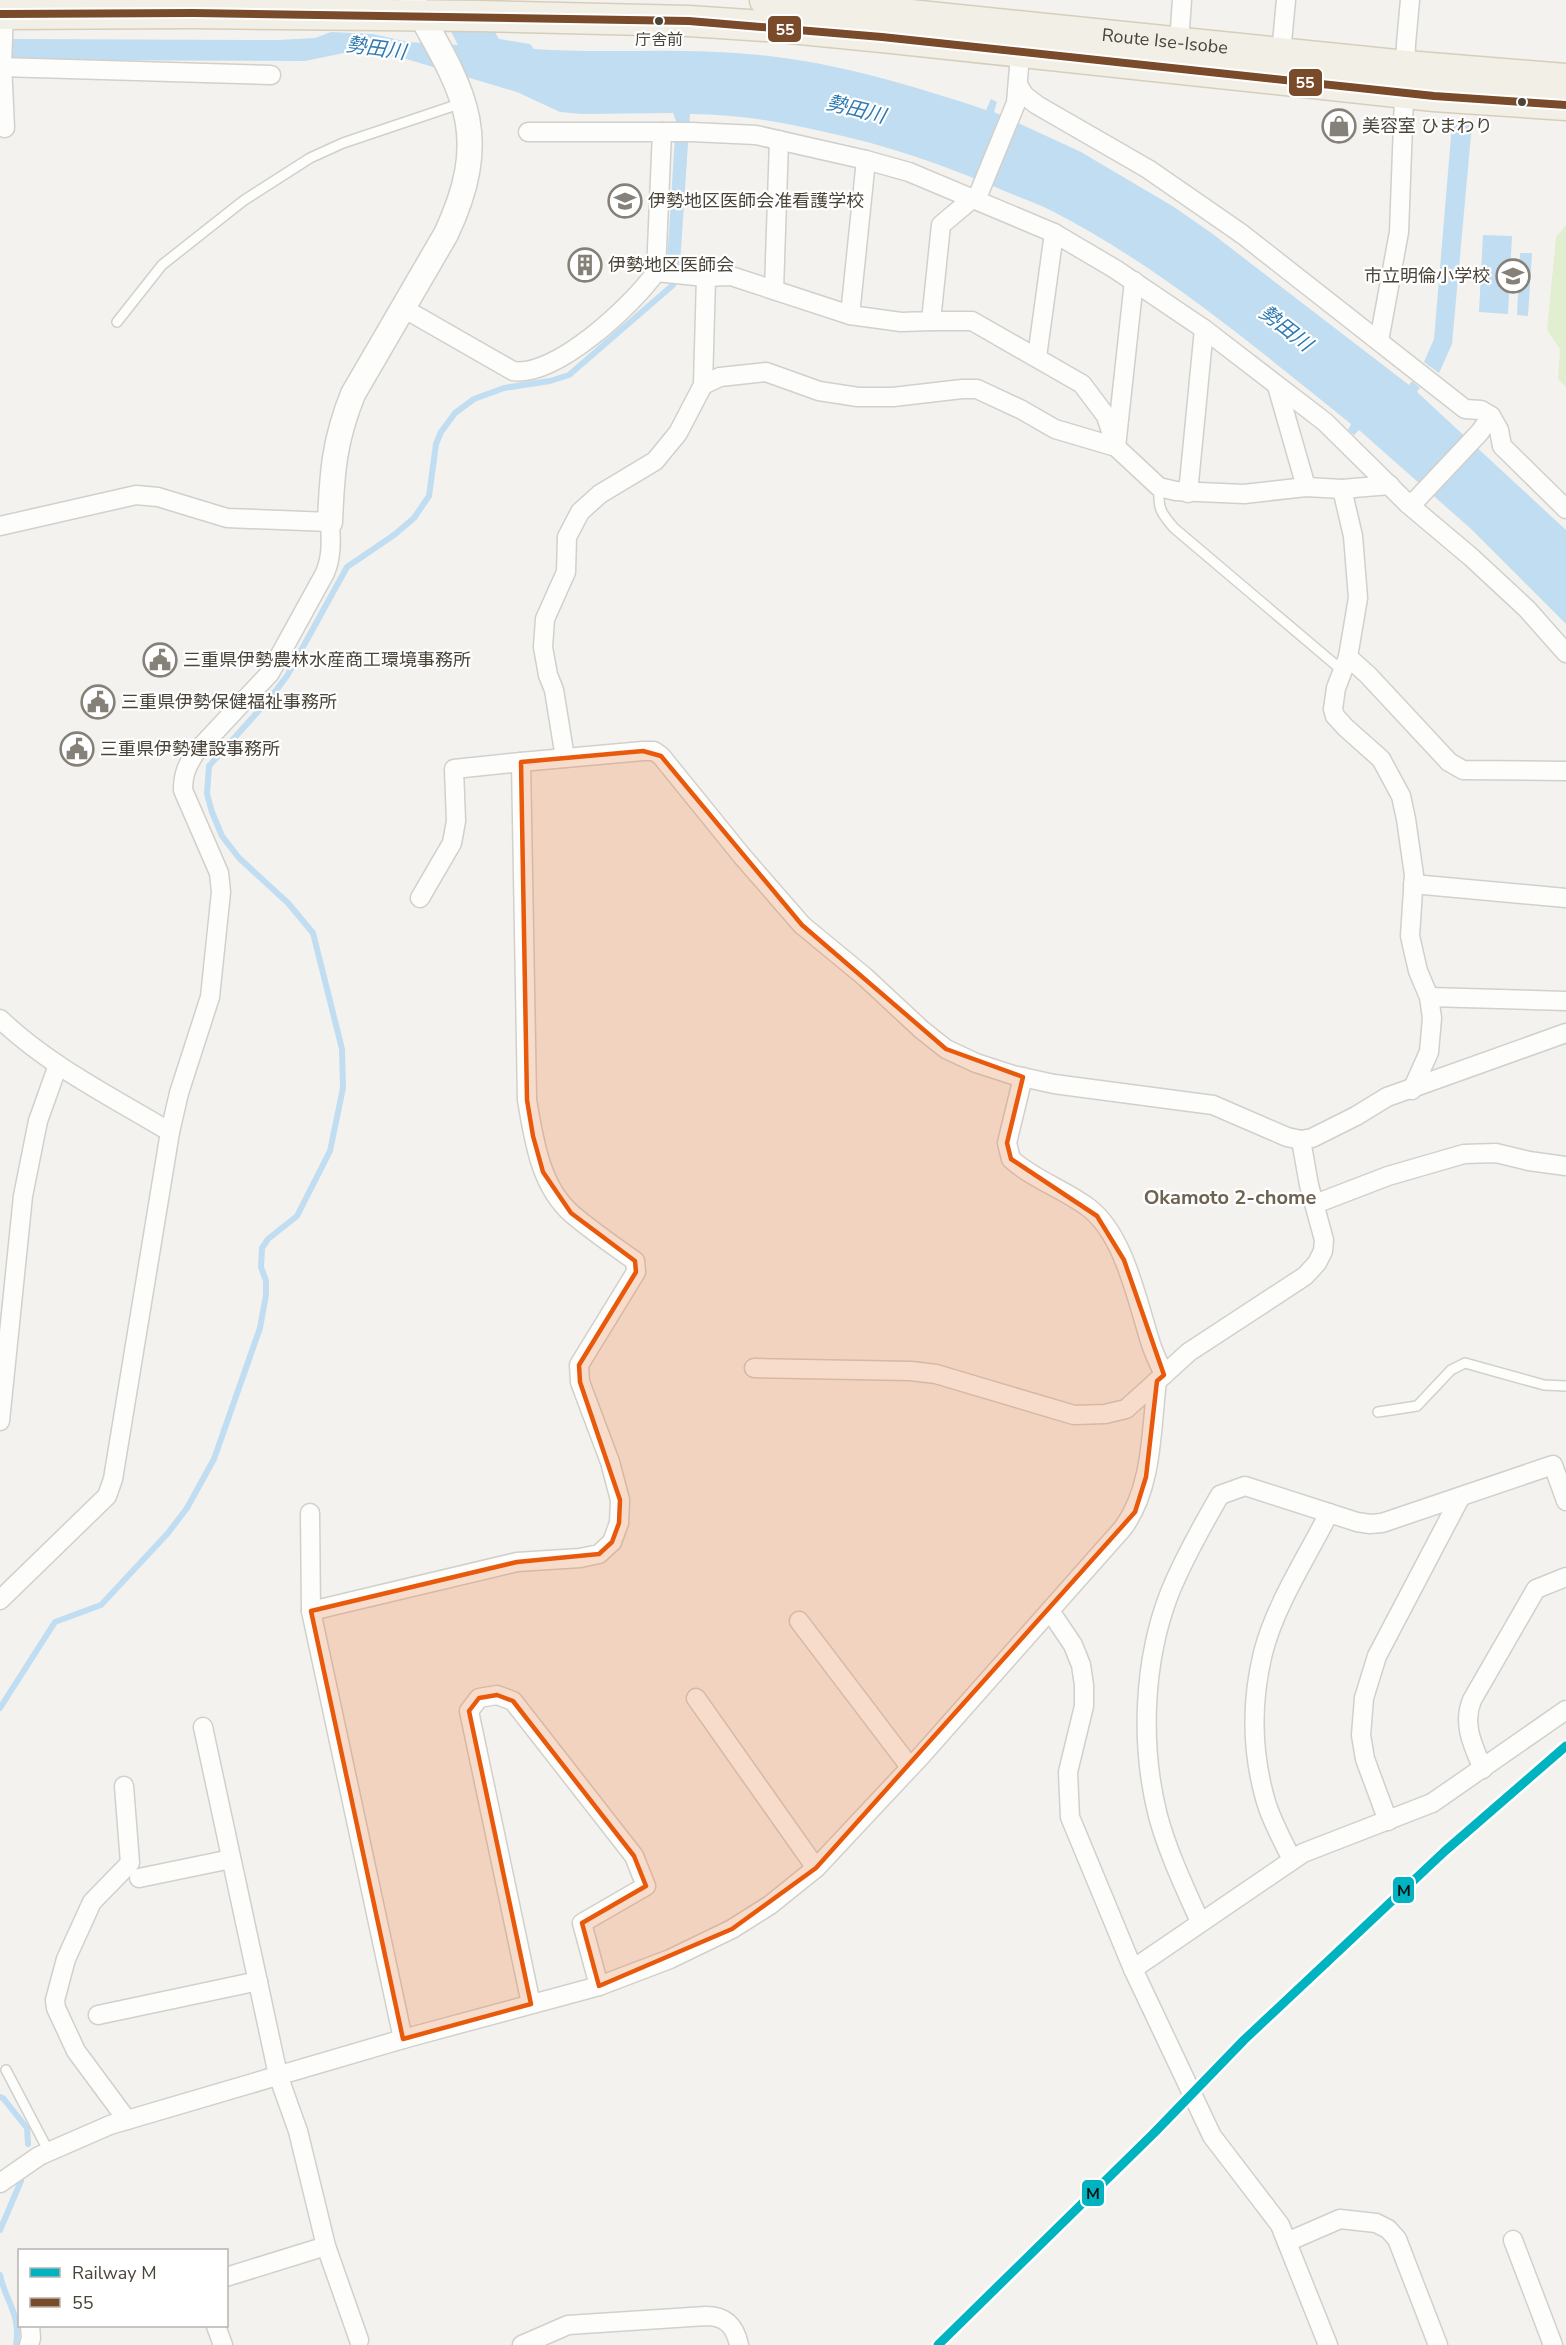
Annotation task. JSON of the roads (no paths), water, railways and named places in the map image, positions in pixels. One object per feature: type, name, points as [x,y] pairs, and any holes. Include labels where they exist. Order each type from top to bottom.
[{"type":"main road","name":"Route Ise-Isobe","points":[[765,0],[890,6],[1021,39],[1405,79],[1566,79]]},
{"type":"main road","name":"Route Ise-Isobe","points":[[2,16],[193,13],[425,17],[482,11],[1021,39],[1179,42],[1281,53],[1405,79],[1566,105]]},
{"type":"street","points":[[1179,42],[1182,0]]},
{"type":"street","points":[[1281,53],[1286,0]]},
{"type":"street","points":[[1379,341],[1399,232],[1410,0]]},
{"type":"street","points":[[2,16],[4,128]]},
{"type":"street","points":[[0,1600],[107,1496],[113,1479],[170,1132],[179,1093],[210,996],[221,892],[219,873],[183,790],[183,777],[196,752],[261,684],[279,658],[330,562],[333,460],[345,414],[353,394],[446,234],[463,193],[470,135],[464,102],[454,74],[425,17]]},
{"type":"street","points":[[931,321],[941,225],[976,196],[1013,112],[1019,86],[1021,39]]},
{"type":"street","points":[[2,66],[271,75]]},
{"type":"street","points":[[1019,86],[1030,100],[1148,170],[1242,234],[1465,409],[1481,410],[1491,416],[1499,430],[1502,446],[1566,509]]},
{"type":"street","points":[[528,132],[692,132],[756,135],[909,172],[976,196],[1054,233],[1134,280],[1204,329],[1325,422],[1390,485],[1412,502],[1527,609],[1566,654]]},
{"type":"street","points":[[403,308],[513,371],[531,371],[584,344],[660,272],[668,132]]},
{"type":"street","points":[[774,290],[779,140]]},
{"type":"street","points":[[850,315],[866,160]]},
{"type":"street","points":[[1037,357],[1054,233]]},
{"type":"street","points":[[660,272],[706,277],[731,276],[850,315],[901,321],[972,321],[1082,384],[1106,416],[1116,447]]},
{"type":"street","points":[[565,758],[554,690],[548,675],[543,647],[545,620],[566,572],[567,537],[580,512],[600,494],[655,462],[678,433],[703,385],[706,277]]},
{"type":"street","points":[[1116,447],[1134,280]]},
{"type":"street","points":[[1188,493],[1204,329]]},
{"type":"street","points":[[703,385],[720,377],[766,372],[819,391],[858,397],[893,397],[962,389],[977,390],[1022,410],[1055,429],[1116,447],[1160,487],[1188,493],[1244,494],[1306,487],[1342,489],[1390,485]]},
{"type":"street","points":[[1277,386],[1306,487]]},
{"type":"street","points":[[1412,502],[1480,432],[1491,416]]},
{"type":"street","points":[[1342,489],[1353,536],[1358,598],[1346,664],[1334,698],[1335,716],[1381,759],[1395,782],[1401,796],[1412,849],[1413,884],[1410,936],[1418,971],[1429,997],[1432,1018],[1430,1052],[1412,1090]]},
{"type":"street","points":[[0,526],[136,495],[158,497],[226,518],[330,522]]},
{"type":"street","points":[[1346,664],[1368,675],[1457,768],[1463,770],[1566,771]]},
{"type":"street","points":[[420,898],[452,843],[456,821],[454,769],[654,751],[662,756],[742,856],[802,925],[865,977],[922,1030],[946,1048],[976,1063],[1054,1084],[1213,1105],[1280,1134],[1301,1140],[1312,1138],[1356,1116],[1387,1097],[1412,1090],[1566,1033]]},
{"type":"street","points":[[311,1611],[518,1562],[580,1558],[599,1554],[612,1542],[619,1523],[620,1500],[610,1462],[580,1382],[579,1365],[636,1272],[635,1261],[571,1213],[543,1172],[533,1136],[527,1100],[521,762]]},
{"type":"street","points":[[1413,884],[1566,898]]},
{"type":"street","points":[[1429,997],[1566,1001]]},
{"type":"street","points":[[0,1019],[18,1036],[58,1065],[170,1132]]},
{"type":"street","points":[[0,1421],[23,1196],[38,1120],[58,1065]]},
{"type":"street","points":[[0,2183],[49,2152],[110,2125],[403,2039],[599,1986],[670,1959],[732,1929],[770,1905],[816,1868],[910,1767],[1135,1512],[1146,1477],[1160,1378],[1150,1344],[1124,1260],[1115,1241],[1097,1216],[1090,1208],[1049,1183],[1030,1175],[1011,1160],[1007,1143],[1023,1077]]},
{"type":"street","points":[[754,1368],[911,1371],[936,1374],[1074,1414],[1106,1414],[1126,1409],[1206,1340],[1305,1276],[1317,1263],[1323,1251],[1324,1240],[1309,1185],[1301,1140]]},
{"type":"street","points":[[1315,1204],[1388,1176],[1464,1154],[1496,1153],[1529,1161],[1566,1166]]},
{"type":"street","points":[[1200,1922],[1161,1826],[1148,1749],[1147,1714],[1154,1648],[1170,1594],[1193,1543],[1220,1494],[1245,1486],[1329,1513],[1370,1524],[1382,1523],[1559,1462],[1566,1501]]},
{"type":"street","points":[[1388,1821],[1365,1759],[1360,1735],[1364,1698],[1377,1656],[1460,1498]]},
{"type":"street","points":[[310,1513],[311,1611],[403,2039]]},
{"type":"street","points":[[1292,1860],[1267,1804],[1258,1770],[1254,1735],[1257,1695],[1263,1653],[1279,1610],[1329,1513]]},
{"type":"street","points":[[1483,1769],[1467,1725],[1467,1712],[1536,1589],[1566,1577]]},
{"type":"street","points":[[1050,1611],[1073,1645],[1081,1665],[1084,1685],[1084,1706],[1068,1772],[1070,1817],[1133,1969],[1212,2136],[1280,2225],[1328,2345]]},
{"type":"street","points":[[800,1622],[910,1767]]},
{"type":"street","points":[[531,2004],[469,1711],[479,1698],[497,1695],[513,1701],[634,1856],[646,1886],[582,1923],[599,1986]]},
{"type":"street","points":[[696,1698],[816,1868]]},
{"type":"street","points":[[1133,1969],[1303,1853],[1432,1803],[1566,1710]]},
{"type":"street","points":[[203,1727],[278,2076],[298,2131],[326,2246],[359,2340]]},
{"type":"street","points":[[124,1786],[130,1863],[92,1902],[66,1959],[55,2000],[56,2008],[76,2051],[127,2120]]},
{"type":"street","points":[[139,1878],[231,1859]]},
{"type":"street","points":[[98,2015],[258,1982]]},
{"type":"street","points":[[1287,2242],[1340,2219],[1376,2223],[1388,2229],[1397,2239],[1438,2345]]},
{"type":"street","points":[[1513,2240],[1552,2345]]},
{"type":"street","points":[[228,2276],[326,2246]]},
{"type":"street","points":[[522,2345],[568,2325],[706,2316],[725,2319],[732,2326],[740,2345]]},
{"type":"street","points":[[29,2345],[30,2327]]},
{"type":"street","points":[[217,2327],[223,2345]]},
{"type":"lane","points":[[117,322],[162,265],[243,201],[310,158],[343,143],[464,102]]},
{"type":"lane","points":[[1160,487],[1158,505],[1174,528],[1346,664]]},
{"type":"lane","points":[[1378,1412],[1417,1406],[1451,1370],[1465,1363],[1545,1385],[1566,1386]]},
{"type":"lane","points":[[6,2070],[49,2152]]},
{"type":"water","name":"勢田川","points":[[435,0],[476,0],[499,39],[530,44],[534,49],[695,51],[779,57],[869,75],[986,110],[991,99],[997,102],[994,112],[1081,152],[1174,207],[1210,232],[1409,385],[1412,381],[1420,388],[1417,392],[1566,530],[1566,624],[1470,528],[1359,430],[1354,435],[1348,430],[1351,424],[1207,310],[1131,257],[1052,211],[937,164],[871,143],[792,125],[741,117],[690,114],[680,264],[667,262],[676,121],[673,113],[582,114],[560,112],[517,92],[403,58],[344,53],[305,61],[0,60],[0,40],[14,39],[279,40],[315,38],[331,32],[373,34],[408,42],[458,45]]},
{"type":"water","points":[[1472,124],[1452,344],[1439,373],[1424,362],[1434,339],[1452,125]]},
{"type":"water","points":[[1483,235],[1512,236],[1508,314],[1479,312]]},
{"type":"water","points":[[1520,253],[1532,253],[1528,316],[1517,315]]},
{"type":"waterway","points":[[0,1708],[55,1622],[101,1605],[168,1533],[187,1508],[214,1459],[260,1328],[266,1295],[266,1281],[261,1267],[262,1248],[268,1239],[297,1216],[330,1151],[343,1088],[342,1049],[313,933],[288,903],[239,858],[222,836],[207,794],[209,766],[287,676],[347,567],[394,535],[414,518],[429,496],[436,444],[441,432],[455,413],[474,399],[504,388],[550,381],[569,375],[673,285]]},
{"type":"waterway","points":[[0,2097],[27,2128],[28,2144]]},
{"type":"waterway","points":[[0,2230],[21,2181]]},
{"type":"waterway","points":[[0,2275],[15,2316],[16,2345]]},
{"type":"rail line","name":"M","points":[[938,2345],[1155,2132],[1244,2040],[1445,1851],[1566,1746]]},
{"type":"place","name":"庁舎前","points":[[659,21]]},
{"type":"place","name":"美容室 ひまわり","points":[[1339,126]]},
{"type":"place","name":"伊勢地区医師会准看護学校","points":[[625,201]]},
{"type":"place","name":"伊勢地区医師会","points":[[585,265]]},
{"type":"place","name":"市立明倫小学校","points":[[1513,276]]},
{"type":"place","name":"三重県伊勢農林水産商工環境事務所","points":[[160,660]]},
{"type":"place","name":"三重県伊勢保健福祉事務所","points":[[98,702]]},
{"type":"place","name":"三重県伊勢建設事務所","points":[[77,749]]},
{"type":"district","name":"Okamoto 2-chome","points":[[1230,1197]]}]
